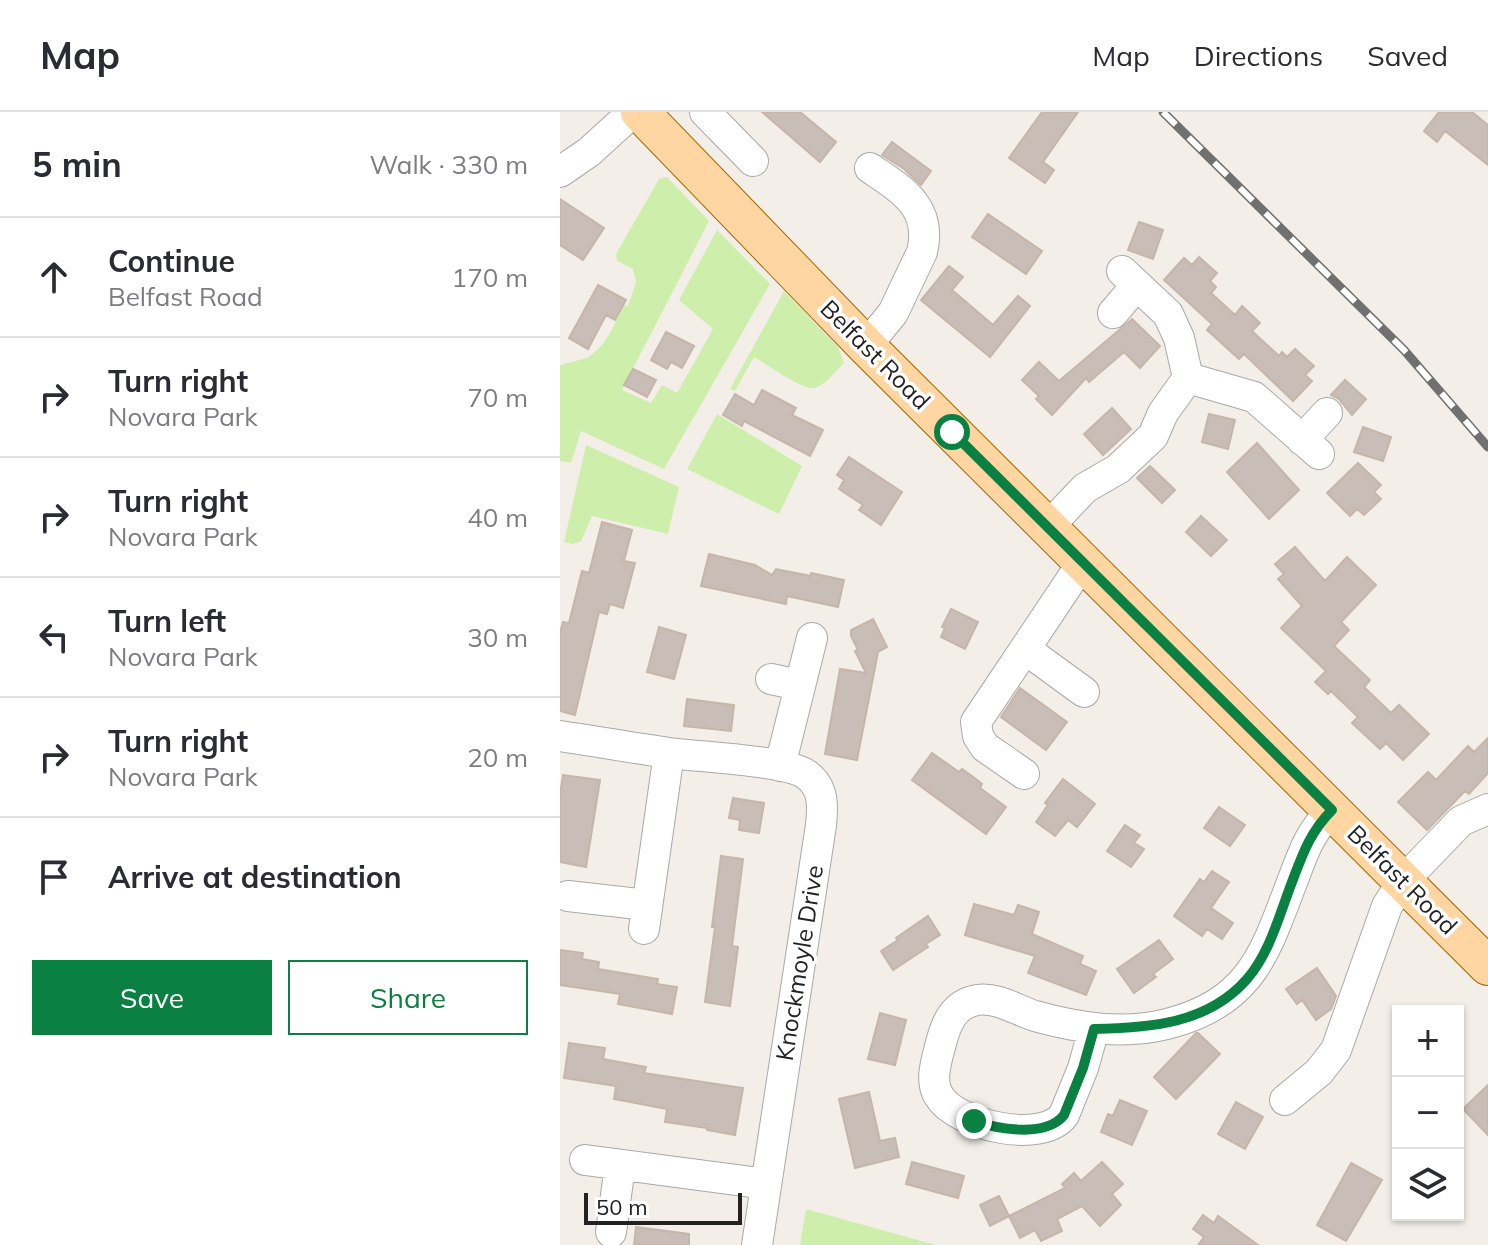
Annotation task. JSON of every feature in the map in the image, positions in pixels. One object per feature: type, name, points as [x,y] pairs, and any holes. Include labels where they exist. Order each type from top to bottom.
[{"type":"main road","name":"Belfast Road","points":[[640,112],[866,346],[1488,966]]},
{"type":"street","points":[[560,172],[589,152],[633,112]]},
{"type":"street","points":[[705,112],[753,161]]},
{"type":"street","points":[[866,346],[893,313],[925,242],[917,206],[905,192],[870,168]]},
{"type":"street","points":[[1047,528],[1085,488],[1118,469],[1153,436],[1163,413],[1188,378],[1179,338],[1168,314],[1130,278],[1113,313]]},
{"type":"street","points":[[1188,378],[1254,397],[1311,447],[1327,413]]},
{"type":"street","points":[[1024,774],[985,747],[978,736],[976,722],[1083,562]]},
{"type":"street","points":[[780,766],[785,682],[812,638]]},
{"type":"street","points":[[1025,649],[1084,692]]},
{"type":"street","name":"Knockmoyle Drive","points":[[560,736],[780,766],[809,776],[818,786],[823,801],[821,825],[757,1245]]},
{"type":"street","points":[[568,896],[645,917],[669,753]]},
{"type":"street","points":[[1285,1100],[1319,1072],[1336,1050],[1387,906],[1403,881],[1461,821],[1488,809]]},
{"type":"street","points":[[1094,1029],[1083,1068],[1064,1115],[1050,1126],[1018,1129],[974,1121],[939,1098],[935,1088],[937,1060],[945,1027],[954,1013],[966,1003],[992,1000],[1033,1015],[1094,1029],[1128,1029],[1164,1025],[1198,1014],[1225,999],[1247,979],[1270,939],[1308,840],[1332,810]]},
{"type":"street","points":[[585,1160],[766,1184]]},
{"type":"street","points":[[611,1232],[620,1166]]},
{"type":"green space","points":[[667,177],[709,221],[622,390],[651,403],[662,385],[677,393],[713,329],[679,300],[717,230],[770,284],[664,469],[581,431],[571,463],[560,461],[560,366],[588,357],[597,350],[623,305],[628,306],[636,282],[633,269],[617,261],[616,254],[659,179]]},
{"type":"green space","points":[[784,291],[838,347],[844,363],[823,384],[809,388],[754,357],[735,391],[730,389]]},
{"type":"green space","points":[[717,414],[802,466],[779,514],[687,469]]},
{"type":"green space","points":[[586,445],[679,487],[668,534],[592,516],[581,541],[573,544],[564,542]]},
{"type":"green space","points":[[806,1209],[936,1245],[800,1245]]},
{"type":"building","points":[[762,112],[800,112],[836,142],[820,162]]},
{"type":"building","points":[[1042,112],[1078,112],[1043,162],[1054,170],[1045,183],[1009,158]]},
{"type":"building","points":[[1439,112],[1472,112],[1488,125],[1488,165],[1445,131],[1437,142],[1424,131]]},
{"type":"building","points":[[892,142],[931,171],[921,185],[882,155]]},
{"type":"building","points":[[560,199],[604,228],[583,260],[560,245]]},
{"type":"building","points":[[988,214],[1042,251],[1026,274],[972,237]]},
{"type":"building","points":[[1139,222],[1163,230],[1153,259],[1128,250]]},
{"type":"building","points":[[1199,257],[1217,273],[1210,281],[1216,287],[1211,293],[1235,315],[1242,306],[1260,323],[1252,331],[1279,356],[1282,352],[1287,357],[1295,349],[1314,366],[1305,375],[1312,381],[1293,401],[1244,354],[1239,359],[1207,330],[1212,324],[1164,280],[1184,258],[1192,265]]},
{"type":"building","points":[[949,266],[963,277],[952,290],[993,325],[1018,296],[1030,306],[990,357],[921,300]]},
{"type":"building","points":[[598,285],[626,300],[615,320],[606,315],[588,349],[569,338]]},
{"type":"building","points":[[1132,319],[1160,346],[1140,368],[1124,352],[1089,382],[1086,378],[1052,415],[1036,399],[1039,396],[1022,380],[1039,362],[1059,381]]},
{"type":"building","points":[[666,332],[694,346],[682,368],[671,362],[667,369],[651,360]]},
{"type":"building","points":[[633,369],[656,380],[647,397],[624,385]]},
{"type":"building","points":[[1345,380],[1366,399],[1352,415],[1339,399],[1331,395]]},
{"type":"building","points":[[762,390],[796,408],[792,415],[823,430],[810,456],[744,421],[742,426],[723,415],[735,394],[754,405]]},
{"type":"building","points":[[1112,408],[1131,429],[1103,455],[1084,434]]},
{"type":"building","points":[[1209,414],[1235,420],[1228,449],[1202,442]]},
{"type":"building","points":[[1363,427],[1391,437],[1383,461],[1354,452]]},
{"type":"building","points":[[1257,443],[1299,490],[1269,519],[1227,472]]},
{"type":"building","points":[[849,457],[902,492],[881,525],[859,510],[863,505],[839,489],[844,480],[837,475]]},
{"type":"building","points":[[1358,463],[1381,485],[1374,492],[1381,499],[1364,515],[1357,509],[1350,516],[1327,493]]},
{"type":"building","points":[[1150,466],[1175,490],[1162,503],[1137,478]]},
{"type":"building","points":[[1201,516],[1227,540],[1211,556],[1186,532]]},
{"type":"building","points":[[602,522],[632,530],[624,561],[635,563],[623,608],[610,604],[607,614],[599,612],[575,715],[560,711],[560,633],[563,622],[569,623],[582,571],[589,573]]},
{"type":"building","points":[[1295,547],[1325,581],[1347,557],[1376,585],[1341,622],[1349,630],[1334,646],[1370,680],[1364,687],[1391,713],[1399,705],[1429,734],[1403,760],[1386,743],[1380,749],[1352,723],[1358,717],[1331,691],[1328,694],[1315,682],[1326,671],[1281,628],[1302,606],[1278,579],[1284,574],[1275,564]]},
{"type":"building","points":[[709,554],[755,565],[772,575],[776,569],[844,580],[838,607],[787,596],[786,604],[701,586]]},
{"type":"building","points":[[951,609],[978,622],[965,649],[941,637],[945,628],[942,627]]},
{"type":"building","points":[[873,619],[887,647],[878,652],[857,760],[825,754],[840,669],[866,673],[855,651],[858,650],[851,630]]},
{"type":"building","points":[[659,627],[686,635],[674,679],[647,672]]},
{"type":"building","points":[[1020,688],[1067,722],[1046,750],[1001,717]]},
{"type":"building","points":[[687,699],[734,705],[731,731],[684,726]]},
{"type":"building","points":[[1488,738],[1488,773],[1469,794],[1465,791],[1427,830],[1398,802],[1428,772],[1436,780],[1468,746],[1474,752]]},
{"type":"building","points":[[932,753],[959,772],[962,769],[976,779],[982,784],[980,788],[1006,807],[986,834],[912,780]]},
{"type":"building","points":[[563,775],[600,780],[586,867],[560,862]]},
{"type":"building","points":[[1063,779],[1095,804],[1077,827],[1068,820],[1055,836],[1036,822],[1048,805],[1045,803]]},
{"type":"building","points":[[733,798],[764,803],[759,833],[739,830],[740,820],[729,818]]},
{"type":"building","points":[[1219,807],[1245,825],[1230,846],[1204,828]]},
{"type":"building","points":[[1125,825],[1140,835],[1134,843],[1144,849],[1131,867],[1107,851]]},
{"type":"building","points":[[721,856],[743,859],[732,946],[738,947],[730,1006],[705,1002]]},
{"type":"building","points":[[1212,871],[1229,882],[1211,908],[1233,923],[1222,939],[1207,929],[1202,936],[1174,916],[1200,879],[1204,882]]},
{"type":"building","points":[[974,904],[1014,915],[1018,905],[1039,912],[1032,934],[1083,956],[1080,964],[1096,971],[1086,995],[1028,973],[1035,956],[965,935]]},
{"type":"building","points":[[928,916],[940,935],[926,944],[928,947],[893,970],[881,951]]},
{"type":"building","points":[[1159,940],[1173,959],[1134,993],[1117,969]]},
{"type":"building","points":[[560,950],[583,953],[582,959],[599,962],[598,969],[658,979],[657,984],[677,987],[672,1014],[618,1004],[620,994],[560,985]]},
{"type":"building","points":[[1317,968],[1336,996],[1331,1009],[1316,1020],[1302,1000],[1297,1004],[1286,989]]},
{"type":"building","points":[[880,1013],[906,1020],[895,1065],[868,1059]]},
{"type":"building","points":[[1196,1033],[1220,1054],[1176,1099],[1154,1077]]},
{"type":"building","points":[[569,1043],[605,1048],[603,1059],[646,1067],[644,1073],[743,1088],[735,1135],[665,1122],[667,1109],[614,1099],[616,1086],[564,1078]]},
{"type":"building","points":[[1488,1085],[1488,1135],[1464,1110]]},
{"type":"building","points":[[869,1092],[880,1141],[895,1138],[899,1157],[855,1168],[839,1099]]},
{"type":"building","points":[[1120,1100],[1147,1111],[1132,1145],[1101,1132],[1108,1114],[1113,1116]]},
{"type":"building","points":[[1236,1102],[1263,1117],[1245,1149],[1218,1134]]},
{"type":"building","points":[[912,1162],[964,1176],[958,1198],[906,1184]]},
{"type":"building","points":[[1102,1162],[1123,1184],[1112,1194],[1121,1205],[1100,1226],[1082,1206],[1057,1219],[1062,1231],[1041,1241],[1035,1230],[1020,1238],[1009,1216],[1065,1188],[1062,1184],[1074,1173],[1081,1181]]},
{"type":"building","points":[[1351,1163],[1382,1180],[1346,1241],[1317,1225]]},
{"type":"building","points":[[999,1196],[1009,1216],[990,1226],[980,1205]]},
{"type":"building","points":[[1203,1215],[1214,1223],[1218,1216],[1258,1245],[1198,1245],[1204,1237],[1193,1229]]},
{"type":"building","points":[[636,1227],[689,1234],[689,1245],[634,1245]]},
{"type":"railway","points":[[1163,112],[1404,350],[1488,447]]},
{"type":"route","points":[[952,432],[1332,810],[1308,840],[1258,962],[1247,979],[1225,999],[1198,1014],[1164,1025],[1094,1029],[1083,1068],[1064,1115],[1050,1126],[1018,1129],[974,1121]]}]
